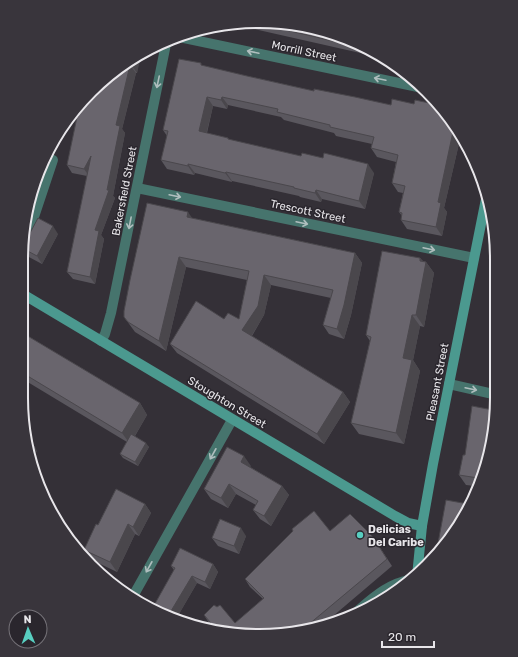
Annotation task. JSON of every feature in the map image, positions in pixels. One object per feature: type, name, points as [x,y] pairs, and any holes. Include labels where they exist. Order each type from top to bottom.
[{"type":"main road","name":"Pleasant Street","points":[[418,565],[422,526],[484,207]]},
{"type":"main road","name":"Stoughton Street","points":[[28,297],[395,516],[408,523],[422,526]]},
{"type":"street","name":"Morrill Street","points":[[189,39],[412,86]]},
{"type":"street","name":"Bakersfield Street","points":[[101,341],[105,334],[111,313],[165,49]]},
{"type":"street","points":[[31,225],[53,160]]},
{"type":"street","name":"Trescott Street","points":[[137,188],[474,258]]},
{"type":"street","points":[[449,384],[490,393]]},
{"type":"street","points":[[135,593],[232,420]]},
{"type":"street","points":[[374,598],[385,589],[399,582]]},
{"type":"building","points":[[281,29],[304,32],[339,42]]},
{"type":"building","points":[[179,59],[314,91],[314,89],[391,105],[392,99],[414,104],[415,100],[429,103],[453,134],[438,202],[441,203],[436,227],[401,220],[402,213],[399,212],[405,186],[392,183],[398,155],[371,148],[374,137],[330,127],[330,125],[277,112],[278,109],[222,97],[221,100],[207,97],[199,131],[301,156],[302,153],[323,158],[324,153],[368,164],[359,201],[316,190],[315,193],[226,172],[161,160],[168,131],[163,130]]},
{"type":"building","points":[[129,68],[116,125],[120,126],[107,190],[109,190],[95,230],[99,231],[90,277],[67,272],[91,156],[84,169],[67,165],[78,117],[85,107],[107,85]]},
{"type":"building","points":[[147,203],[188,212],[187,217],[355,253],[344,305],[337,329],[323,325],[333,290],[264,275],[258,306],[242,330],[343,392],[317,434],[170,344],[196,301],[224,319],[228,313],[239,319],[249,271],[179,257],[159,341],[128,322],[124,317],[130,280]]},
{"type":"building","points":[[38,218],[53,226],[37,256],[28,251],[29,234]]},
{"type":"building","points":[[382,251],[420,258],[420,261],[426,262],[416,315],[412,315],[403,358],[412,360],[396,433],[351,423],[371,337],[366,335]]},
{"type":"building","points":[[28,336],[140,403],[122,433],[28,376]]},
{"type":"building","points":[[472,406],[490,409],[486,443],[476,478],[459,475],[463,455],[465,455]]},
{"type":"building","points":[[131,434],[146,443],[135,462],[120,454]]},
{"type":"building","points":[[227,447],[244,456],[241,462],[282,486],[264,516],[253,510],[258,501],[229,484],[221,498],[204,489]]},
{"type":"building","points":[[116,489],[145,504],[133,527],[128,524],[110,562],[84,549],[96,524],[98,525]]},
{"type":"building","points":[[446,500],[464,503],[459,514],[438,544]]},
{"type":"building","points":[[314,511],[330,531],[350,514],[373,537],[387,559],[310,623],[274,629],[244,629],[212,625],[204,615],[214,605],[217,607],[220,605],[235,623],[264,598],[245,579],[293,531],[292,529]]},
{"type":"building","points":[[220,519],[241,528],[234,546],[212,538]]},
{"type":"building","points":[[180,548],[213,564],[205,582],[192,576],[171,611],[155,604],[175,568],[171,566]]},
{"type":"place","name":"Delicias Del Caribe","points":[[360,535]]}]
